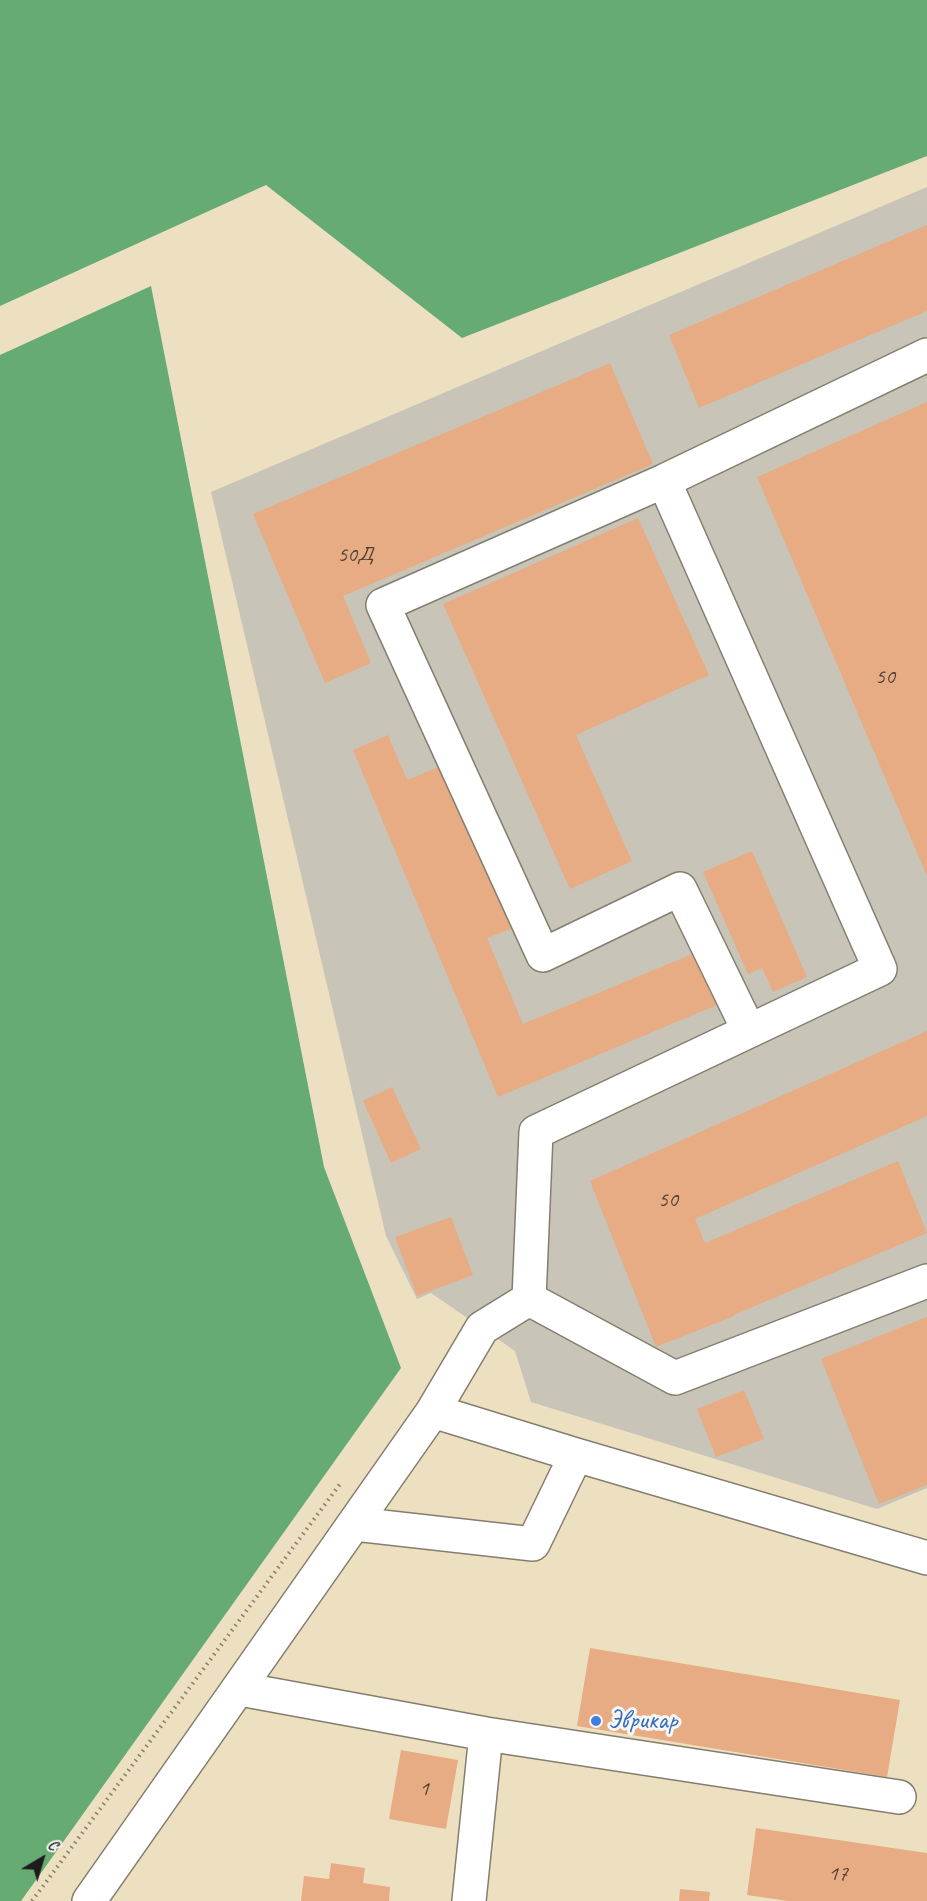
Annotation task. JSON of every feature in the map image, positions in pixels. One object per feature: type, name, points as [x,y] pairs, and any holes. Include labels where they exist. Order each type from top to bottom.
[{"type":"street","points":[[749,1031],[680,889],[543,955],[384,606],[664,481],[927,356]]},
{"type":"street","points":[[529,1299],[536,1132],[880,969],[664,481]]},
{"type":"street","points":[[529,1299],[675,1378],[927,1281]]},
{"type":"street","points":[[89,1901],[433,1411],[482,1328],[529,1299]]},
{"type":"street","points":[[433,1411],[927,1558]]},
{"type":"street","points":[[355,1524],[533,1544],[576,1455]]},
{"type":"street","points":[[240,1689],[486,1734],[899,1797]]},
{"type":"street","points":[[469,1901],[486,1734]]},
{"type":"path","points":[[32,1901],[344,1479]]},
{"type":"shaded area","points":[[927,187],[927,1488],[877,1509],[531,1402],[515,1351],[431,1293],[417,1299],[386,1236],[211,492]]},
{"type":"green space","points":[[0,0],[927,0],[927,156],[462,338],[266,185],[0,306]]},
{"type":"green space","points":[[151,286],[324,1167],[401,1368],[21,1901],[0,1901],[0,355]]},
{"type":"building","points":[[927,225],[927,311],[699,408],[669,335]]},
{"type":"building","points":[[610,363],[653,464],[343,596],[371,663],[325,683],[253,514]]},
{"type":"building","points":[[927,402],[927,876],[757,477]]},
{"type":"building","points":[[638,518],[709,675],[576,735],[632,861],[570,889],[443,604]]},
{"type":"building","points":[[388,735],[407,780],[446,764],[514,928],[487,938],[523,1024],[695,953],[717,1005],[498,1097],[353,750]]},
{"type":"building","points":[[752,851],[807,977],[773,992],[762,968],[748,974],[703,872]]},
{"type":"building","points":[[927,1031],[927,1116],[695,1219],[705,1243],[898,1161],[927,1233],[656,1347],[590,1181]]},
{"type":"building","points":[[392,1087],[421,1149],[391,1163],[363,1101]]},
{"type":"building","points":[[451,1217],[473,1275],[417,1296],[395,1237]]},
{"type":"building","points":[[927,1317],[927,1485],[879,1504],[821,1359]]},
{"type":"building","points":[[744,1390],[764,1439],[716,1457],[697,1409]]},
{"type":"building","points":[[590,1648],[900,1700],[887,1777],[577,1726]]},
{"type":"building","points":[[401,1750],[458,1760],[446,1829],[389,1819]]},
{"type":"building","points":[[756,1828],[927,1853],[927,1901],[788,1901],[747,1895]]},
{"type":"building","points":[[331,1863],[365,1868],[363,1883],[390,1887],[389,1901],[301,1901],[304,1876],[329,1879]]},
{"type":"building","points":[[680,1889],[710,1892],[709,1901],[679,1901]]},
{"type":"place","name":"Эврикар","points":[[596,1721]]}]
